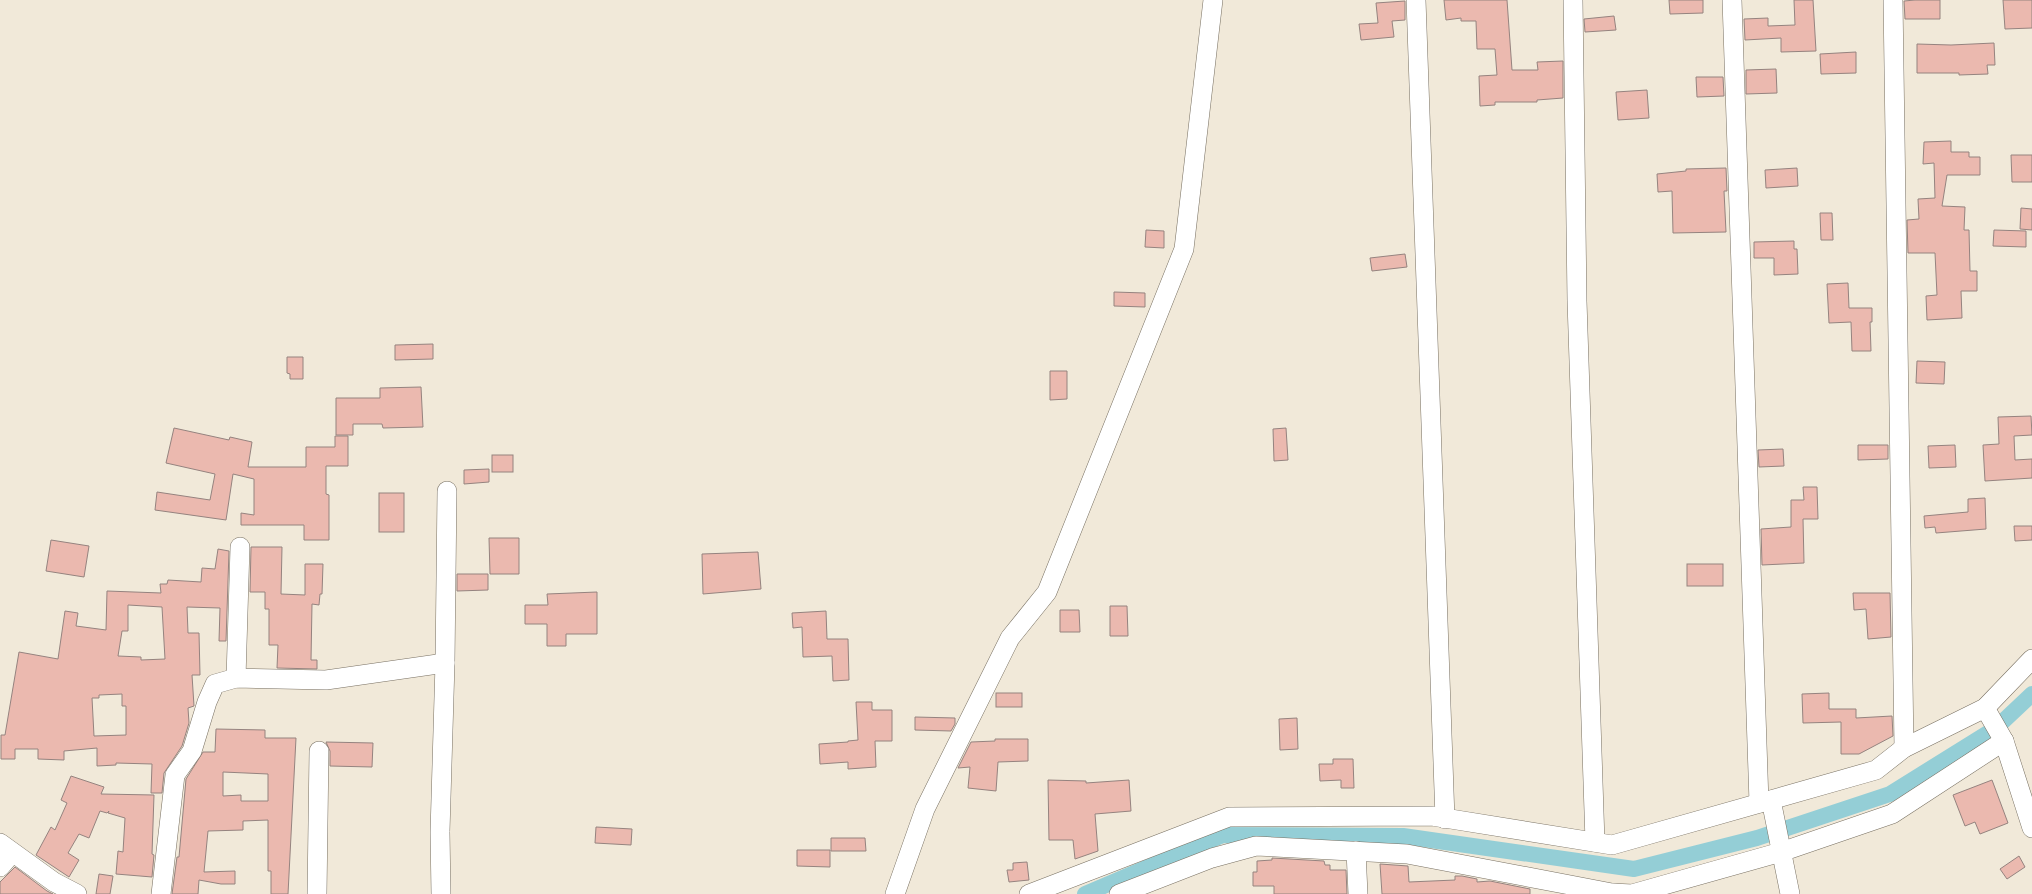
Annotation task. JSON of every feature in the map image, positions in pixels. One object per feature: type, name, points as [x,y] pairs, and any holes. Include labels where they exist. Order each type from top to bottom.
[{"type":"street","points":[[895,894],[925,809],[1010,638],[1047,592],[1184,249],[1213,0]]},
{"type":"street","points":[[1416,0],[1446,819]]},
{"type":"street","points":[[1573,0],[1577,311],[1595,842]]},
{"type":"street","points":[[1732,0],[1765,802],[1781,852],[1790,894]]},
{"type":"street","points":[[1893,0],[1904,748]]},
{"type":"street","points":[[442,894],[440,832],[445,663],[447,491]]},
{"type":"street","points":[[236,678],[240,547]]},
{"type":"street","points":[[1029,894],[1229,817],[1432,816],[1612,845],[1876,770],[1904,748],[1988,713],[2032,659]]},
{"type":"street","points":[[161,894],[175,775],[192,751],[207,702],[215,684],[236,678],[326,680],[445,663]]},
{"type":"street","points":[[1988,713],[2004,741],[2032,828]]},
{"type":"street","points":[[1119,894],[1212,858],[1256,846],[1407,854],[1612,894],[1632,894],[1781,852],[1892,814],[2004,741]]},
{"type":"street","points":[[317,894],[319,751]]},
{"type":"street","points":[[1356,851],[1358,894]]},
{"type":"street","points":[[4,854],[77,894]]},
{"type":"building","points":[[1444,0],[1507,0],[1512,70],[1538,70],[1537,62],[1563,61],[1563,98],[1537,100],[1537,102],[1495,102],[1495,105],[1480,106],[1479,76],[1497,75],[1495,49],[1477,49],[1476,21],[1461,21],[1461,18],[1446,20]]},
{"type":"building","points":[[1669,0],[1703,0],[1703,13],[1670,14]]},
{"type":"building","points":[[1794,0],[1813,0],[1816,51],[1781,52],[1781,38],[1745,40],[1744,19],[1768,18],[1768,26],[1795,25]]},
{"type":"building","points":[[1940,0],[1940,19],[1905,19],[1904,1]]},
{"type":"building","points":[[2003,0],[2032,0],[2032,28],[2005,29]]},
{"type":"building","points":[[1405,1],[1405,20],[1392,21],[1394,37],[1361,40],[1359,24],[1378,23],[1376,3]]},
{"type":"building","points":[[1614,16],[1616,30],[1585,32],[1584,19]]},
{"type":"building","points":[[1994,43],[1995,65],[1987,65],[1988,74],[1917,73],[1917,44]]},
{"type":"building","points":[[1856,52],[1856,73],[1821,74],[1820,54]]},
{"type":"building","points":[[1776,69],[1777,93],[1746,94],[1746,70]]},
{"type":"building","points":[[1696,77],[1723,77],[1724,96],[1697,97]]},
{"type":"building","points":[[1647,90],[1649,118],[1618,120],[1616,92]]},
{"type":"building","points":[[1951,141],[1951,152],[1969,152],[1969,157],[1980,157],[1980,175],[1947,175],[1942,206],[1965,207],[1964,230],[1969,230],[1970,271],[1977,271],[1977,291],[1961,291],[1962,318],[1927,320],[1926,296],[1937,295],[1935,253],[1908,253],[1907,220],[1919,219],[1918,199],[1935,198],[1934,163],[1923,164],[1924,142]]},
{"type":"building","points":[[2011,155],[2032,155],[2032,182],[2012,182]]},
{"type":"building","points":[[1726,168],[1727,191],[1724,191],[1726,232],[1673,233],[1672,191],[1658,192],[1657,174],[1686,171],[1686,169]]},
{"type":"building","points":[[1797,168],[1798,186],[1766,188],[1765,170]]},
{"type":"building","points":[[2021,208],[2032,209],[2032,230],[2020,229]]},
{"type":"building","points":[[1820,213],[1832,213],[1833,240],[1821,240]]},
{"type":"building","points":[[1146,230],[1164,231],[1164,248],[1145,247]]},
{"type":"building","points":[[1994,230],[2026,231],[2026,247],[1993,246]]},
{"type":"building","points":[[1794,241],[1794,249],[1797,249],[1798,274],[1774,275],[1774,258],[1754,258],[1754,242]]},
{"type":"building","points":[[1405,254],[1407,267],[1372,271],[1370,258]]},
{"type":"building","points":[[1848,283],[1849,308],[1872,308],[1872,322],[1870,322],[1871,351],[1852,351],[1851,322],[1829,323],[1827,284]]},
{"type":"building","points":[[1114,292],[1145,293],[1145,307],[1114,306]]},
{"type":"building","points":[[433,344],[433,359],[395,360],[395,345]]},
{"type":"building","points":[[287,357],[303,357],[303,379],[290,379],[290,374],[287,373]]},
{"type":"building","points":[[1917,361],[1945,362],[1944,384],[1916,383]]},
{"type":"building","points":[[1050,371],[1067,371],[1067,399],[1050,400]]},
{"type":"building","points":[[421,387],[423,427],[383,428],[382,424],[353,424],[353,435],[336,435],[336,398],[380,398],[380,388]]},
{"type":"building","points":[[2031,416],[2032,435],[2014,436],[2015,460],[2032,459],[2032,478],[1985,481],[1983,445],[1999,444],[1998,417]]},
{"type":"building","points":[[174,428],[229,440],[230,437],[252,442],[248,467],[306,467],[306,447],[335,447],[335,436],[348,436],[348,466],[326,466],[326,494],[329,495],[329,540],[304,540],[304,525],[241,525],[241,513],[254,515],[254,479],[233,474],[226,520],[155,510],[157,492],[210,500],[215,474],[166,463]]},
{"type":"building","points":[[1286,428],[1288,460],[1274,461],[1273,429]]},
{"type":"building","points":[[1858,445],[1888,445],[1888,459],[1858,460]]},
{"type":"building","points":[[1955,445],[1956,467],[1929,468],[1928,446]]},
{"type":"building","points":[[1783,449],[1784,466],[1759,467],[1758,450]]},
{"type":"building","points":[[492,455],[513,455],[513,472],[492,472]]},
{"type":"building","points":[[489,469],[489,482],[464,484],[464,470]]},
{"type":"building","points":[[1803,487],[1817,487],[1818,519],[1803,519],[1804,563],[1762,565],[1761,529],[1791,527],[1791,500],[1804,500]]},
{"type":"building","points":[[379,493],[404,493],[404,532],[379,532]]},
{"type":"building","points":[[1985,498],[1986,529],[1936,533],[1935,527],[1925,528],[1924,516],[1968,512],[1968,499]]},
{"type":"building","points":[[2014,526],[2032,526],[2032,540],[2015,541]]},
{"type":"building","points":[[489,538],[519,538],[519,574],[490,574]]},
{"type":"building","points":[[51,540],[89,546],[84,577],[46,571]]},
{"type":"building","points":[[251,547],[282,547],[281,594],[305,595],[305,564],[323,564],[322,594],[320,594],[319,605],[312,604],[311,660],[317,660],[317,669],[277,668],[278,645],[269,645],[269,609],[265,609],[265,592],[250,592]]},
{"type":"building","points":[[218,549],[229,551],[226,641],[219,641],[220,608],[187,607],[188,633],[199,633],[200,675],[192,675],[194,706],[188,708],[189,723],[182,746],[164,773],[162,793],[151,793],[152,764],[116,763],[116,765],[97,766],[97,748],[64,751],[64,760],[38,759],[38,749],[15,749],[15,759],[1,759],[1,735],[5,735],[19,652],[58,659],[65,611],[78,613],[76,626],[106,630],[107,591],[161,593],[160,584],[167,584],[168,580],[201,582],[202,568],[215,569]],"holes":[[[128,605],[162,607],[165,659],[141,660],[141,657],[118,656],[122,631],[128,631]],[[122,694],[122,706],[126,706],[126,735],[94,736],[92,698],[99,698],[99,695]]]},
{"type":"building","points":[[758,552],[761,589],[703,594],[702,554]]},
{"type":"building","points":[[1687,564],[1723,564],[1723,586],[1687,586]]},
{"type":"building","points":[[457,574],[488,574],[488,590],[457,591]]},
{"type":"building","points":[[597,592],[597,634],[566,634],[566,646],[547,646],[547,624],[525,624],[525,605],[548,605],[547,594]]},
{"type":"building","points":[[1853,593],[1890,593],[1891,637],[1868,639],[1866,609],[1854,610]]},
{"type":"building","points":[[1110,606],[1127,606],[1128,636],[1110,636]]},
{"type":"building","points":[[1060,610],[1079,610],[1080,632],[1060,632]]},
{"type":"building","points":[[826,611],[827,639],[848,639],[849,680],[833,681],[832,656],[803,657],[802,627],[793,628],[792,613]]},
{"type":"building","points":[[996,693],[1022,693],[1022,707],[996,707]]},
{"type":"building","points":[[1829,693],[1829,709],[1856,709],[1856,718],[1892,716],[1893,736],[1859,754],[1841,754],[1841,722],[1803,723],[1802,694]]},
{"type":"building","points":[[856,702],[872,702],[872,710],[892,710],[892,741],[875,741],[876,767],[848,769],[848,762],[820,764],[819,744],[858,740]]},
{"type":"building","points":[[915,717],[955,718],[955,724],[951,731],[915,730]]},
{"type":"building","points":[[1297,718],[1298,749],[1280,750],[1279,719]]},
{"type":"building","points":[[216,729],[265,730],[265,738],[296,738],[288,894],[271,894],[271,871],[268,871],[268,820],[243,821],[243,830],[208,831],[204,872],[235,871],[235,884],[221,884],[199,880],[198,894],[172,894],[177,857],[179,857],[186,779],[203,752],[215,752]],"holes":[[[223,772],[268,774],[268,801],[241,801],[241,795],[223,796]]]},
{"type":"building","points":[[995,739],[1028,739],[1028,761],[998,762],[996,791],[968,788],[970,767],[958,768],[971,742],[995,741]]},
{"type":"building","points":[[326,742],[373,743],[372,767],[330,766],[330,751]]},
{"type":"building","points":[[1333,759],[1353,759],[1354,788],[1341,788],[1341,780],[1320,781],[1319,764],[1333,764]]},
{"type":"building","points":[[71,776],[104,787],[101,794],[154,795],[152,877],[116,874],[118,851],[123,852],[125,818],[108,813],[109,811],[107,813],[100,811],[89,838],[79,834],[68,853],[79,860],[69,877],[36,855],[51,827],[55,830],[67,803],[61,800]]},
{"type":"building","points":[[1048,780],[1086,781],[1086,783],[1129,780],[1131,811],[1095,814],[1098,851],[1075,859],[1073,840],[1049,840]]},
{"type":"building","points":[[1992,780],[2008,823],[1980,834],[1975,822],[1965,826],[1953,795]]},
{"type":"building","points":[[596,827],[632,829],[631,845],[595,843]]},
{"type":"building","points":[[831,838],[865,838],[866,851],[831,851]]},
{"type":"building","points":[[797,850],[830,850],[830,867],[797,866]]},
{"type":"building","points":[[2019,856],[2025,867],[2007,879],[2000,869]]},
{"type":"building","points":[[1272,858],[1324,861],[1325,865],[1330,865],[1330,870],[1346,870],[1347,894],[1274,894],[1274,886],[1253,886],[1253,872],[1257,872],[1257,861],[1272,860]]},
{"type":"building","points":[[1027,862],[1029,880],[1009,882],[1007,870],[1013,870],[1013,863]]},
{"type":"building","points":[[1380,864],[1408,866],[1409,882],[1455,880],[1455,876],[1462,876],[1477,879],[1477,882],[1490,881],[1530,889],[1530,894],[1382,894]]},
{"type":"building","points":[[15,867],[53,894],[0,894],[0,882]]},
{"type":"building","points":[[99,874],[113,876],[110,894],[96,894]]},
{"type":"waterway","points":[[1085,894],[1223,835],[1403,836],[1634,869],[1757,838],[1890,794],[1996,728],[2032,694]]}]
